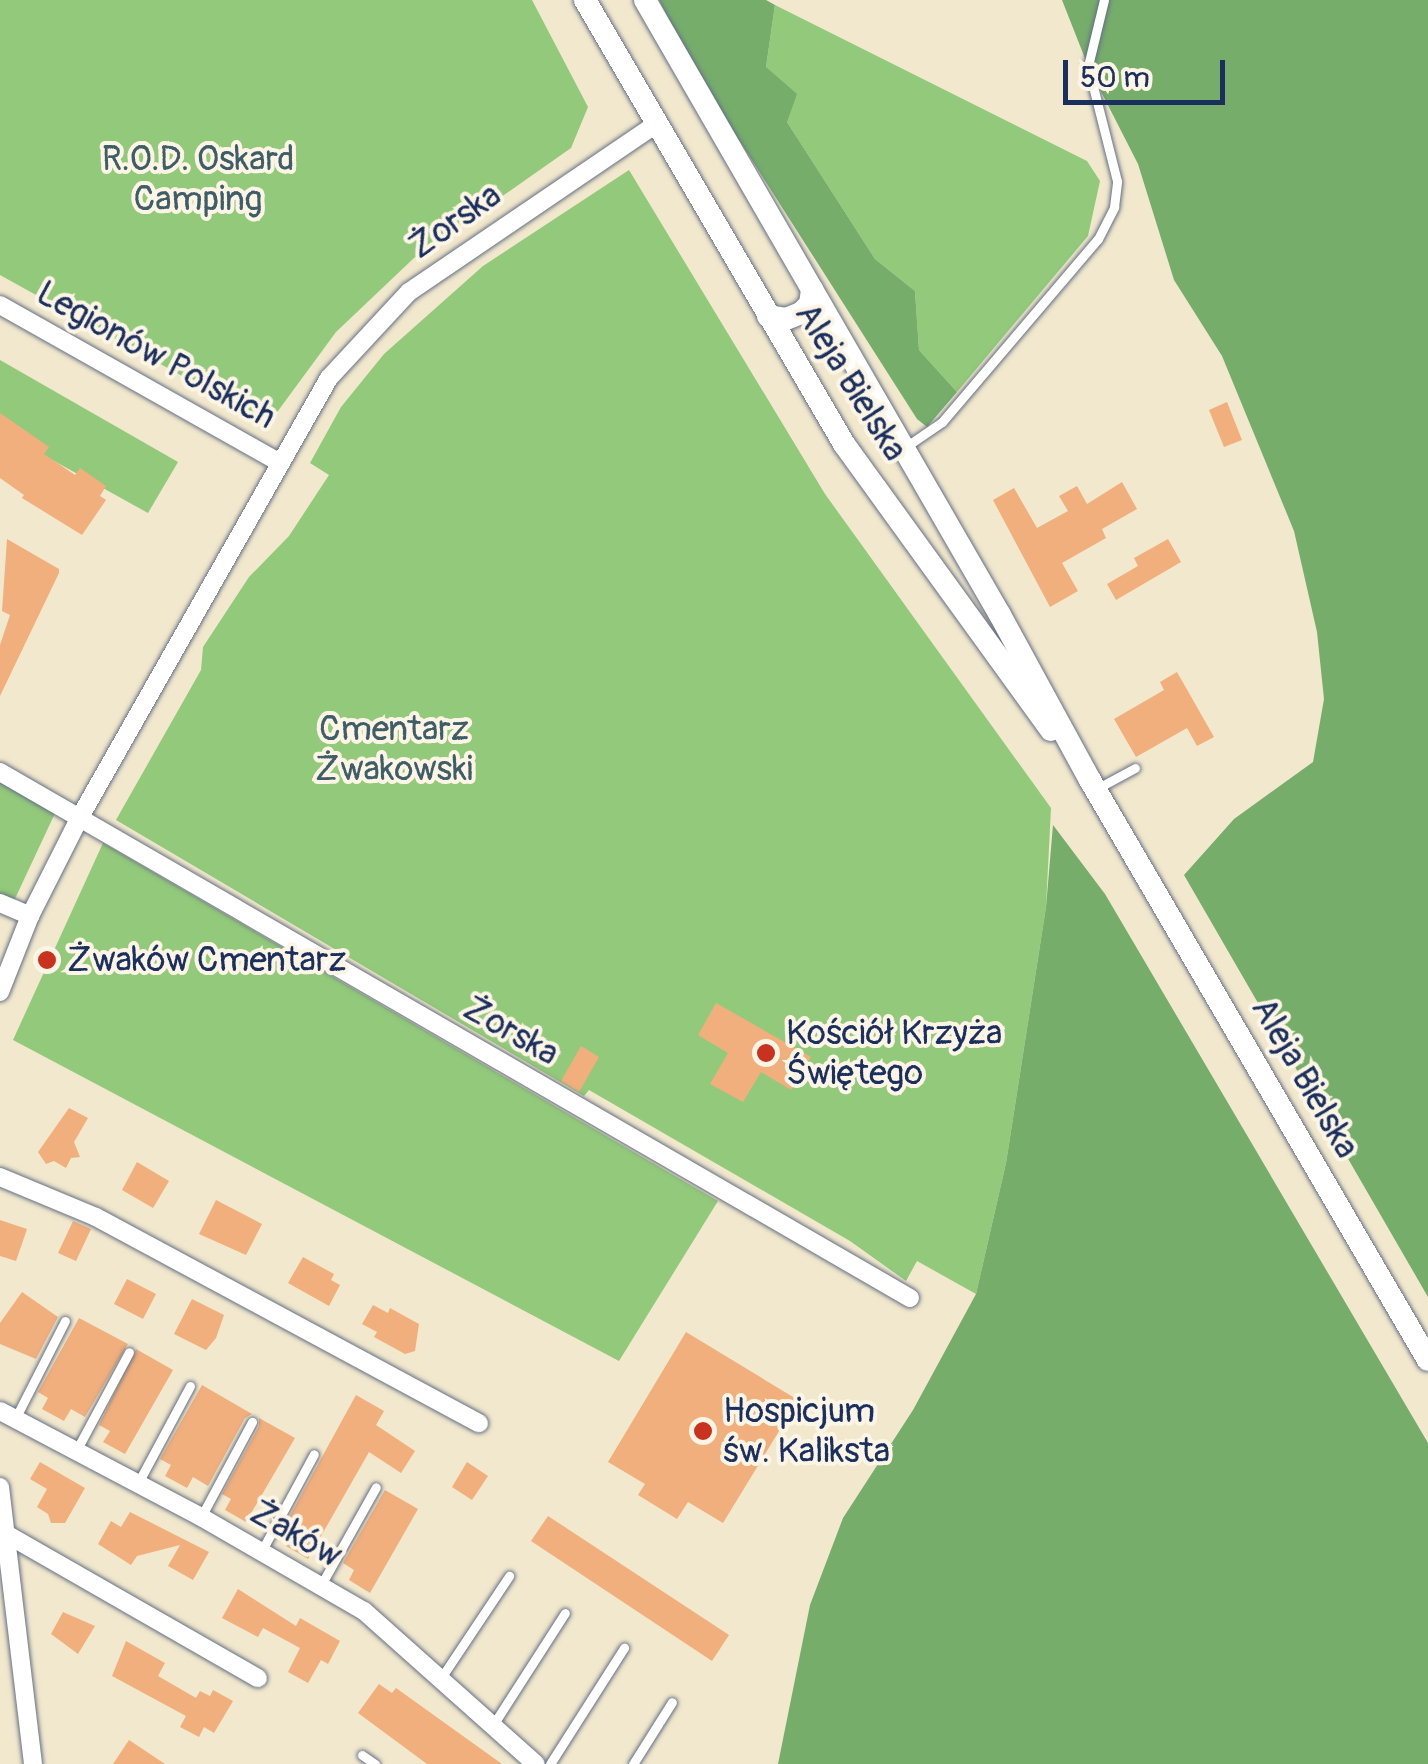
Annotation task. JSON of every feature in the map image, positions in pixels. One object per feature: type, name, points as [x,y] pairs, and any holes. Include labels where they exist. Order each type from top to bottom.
[{"type":"street","name":"Aleja Bielska","points":[[585,0],[844,444],[1026,699],[1093,785]]},
{"type":"street","name":"Aleja Bielska","points":[[645,0],[1093,785],[1428,1360]]},
{"type":"street","name":"Żorska","points":[[0,992],[30,916],[80,817],[328,378],[409,292],[656,124]]},
{"type":"street","points":[[768,316],[786,319],[800,314],[810,304],[812,289]]},
{"type":"street","name":"Legionów Polskich","points":[[0,304],[280,463]]},
{"type":"street","name":"Żorska","points":[[0,772],[910,1298]]},
{"type":"street","points":[[0,903],[30,916]]},
{"type":"street","points":[[0,1177],[96,1217],[479,1423]]},
{"type":"street","name":"Żaków","points":[[8,1415],[201,1517],[364,1611],[530,1762]]},
{"type":"street","points":[[0,1487],[34,1764]]},
{"type":"street","points":[[8,1535],[258,1678]]},
{"type":"lane","points":[[904,448],[942,422],[1098,239],[1114,207],[1118,182],[1088,66],[1104,0]]},
{"type":"lane","points":[[1093,785],[1136,768]]},
{"type":"lane","points":[[8,1415],[65,1321]]},
{"type":"lane","points":[[76,1451],[129,1352]]},
{"type":"lane","points":[[138,1483],[190,1386]]},
{"type":"lane","points":[[201,1517],[252,1422]]},
{"type":"lane","points":[[261,1552],[314,1454]]},
{"type":"lane","points":[[320,1586],[376,1487]]},
{"type":"lane","points":[[441,1678],[509,1576]]},
{"type":"lane","points":[[492,1726],[565,1612]]},
{"type":"lane","points":[[550,1764],[624,1648]]},
{"type":"lane","points":[[633,1764],[672,1702]]},
{"type":"lane","points":[[362,1755],[375,1764]]},
{"type":"green space","name":"R.O.D. Oskard Camping","points":[[0,0],[532,0],[588,107],[571,148],[414,258],[336,332],[275,415],[258,418],[0,275]]},
{"type":"green space","points":[[659,0],[766,0],[775,5],[766,67],[797,94],[787,122],[875,259],[915,291],[919,350],[957,392],[927,427],[917,419],[697,74]]},
{"type":"green space","points":[[1062,0],[1428,0],[1428,1297],[1184,875],[1234,819],[1313,762],[1324,699],[1317,632],[1294,531],[1222,356],[1174,280],[1138,164],[1088,66]]},
{"type":"green space","points":[[775,5],[1087,161],[1100,181],[1088,236],[957,392],[919,350],[915,291],[875,259],[787,122],[766,67]]},
{"type":"green space","name":"Cmentarz Żwakowski","points":[[629,170],[825,494],[1051,808],[1046,907],[1006,1163],[976,1294],[917,1261],[906,1281],[850,1241],[589,1090],[584,1096],[116,820],[201,670],[203,647],[249,577],[289,536],[329,475],[310,463],[341,407],[384,354],[483,266]]},
{"type":"green space","points":[[0,360],[178,462],[148,513],[0,431]]},
{"type":"green space","points":[[0,778],[57,809],[13,903],[0,896]]},
{"type":"green space","points":[[1053,825],[1105,894],[1428,1443],[1428,1764],[778,1764],[810,1605],[843,1518],[913,1410],[976,1294],[1006,1163],[1046,907]]},
{"type":"green space","points":[[103,843],[718,1201],[619,1361],[13,1040]]},
{"type":"building","points":[[1227,402],[1242,440],[1224,447],[1209,410]]},
{"type":"building","points":[[0,413],[49,447],[44,454],[75,475],[80,468],[106,486],[100,496],[106,500],[82,535],[22,498],[24,495],[0,478]]},
{"type":"building","points":[[1122,482],[1137,509],[1102,529],[1106,538],[1062,563],[1078,591],[1050,607],[993,500],[1014,488],[1037,528],[1068,511],[1059,496],[1077,486],[1087,504]]},
{"type":"building","points":[[7,539],[59,569],[59,573],[0,696],[0,645],[10,615],[2,611]]},
{"type":"building","points":[[1168,539],[1181,562],[1116,600],[1107,584],[1138,566],[1134,558]]},
{"type":"building","points":[[1177,672],[1214,737],[1197,746],[1187,728],[1136,757],[1114,719],[1164,690],[1160,682]]},
{"type":"building","name":"Kościół Krzyża Świętego","points":[[716,1003],[811,1057],[791,1090],[761,1072],[743,1102],[710,1084],[728,1053],[698,1035]]},
{"type":"building","points":[[581,1046],[599,1057],[579,1092],[561,1081]]},
{"type":"building","points":[[69,1108],[88,1118],[74,1142],[80,1157],[71,1158],[66,1168],[54,1161],[46,1164],[38,1152]]},
{"type":"building","points":[[137,1162],[169,1181],[153,1208],[122,1190]]},
{"type":"building","points":[[216,1200],[262,1224],[246,1255],[199,1234]]},
{"type":"building","points":[[0,1220],[27,1229],[16,1261],[0,1256]]},
{"type":"building","points":[[73,1221],[91,1229],[76,1261],[58,1253]]},
{"type":"building","points":[[303,1257],[334,1274],[331,1280],[340,1285],[329,1306],[288,1283]]},
{"type":"building","points":[[127,1279],[156,1294],[143,1319],[114,1304]]},
{"type":"building","points":[[22,1292],[58,1317],[36,1359],[0,1344],[0,1323]]},
{"type":"building","points":[[192,1299],[224,1315],[216,1338],[206,1350],[174,1334]]},
{"type":"building","points":[[373,1305],[388,1313],[390,1308],[419,1324],[415,1351],[405,1354],[374,1337],[377,1332],[362,1324]]},
{"type":"building","points":[[79,1318],[128,1344],[85,1417],[71,1409],[64,1421],[42,1409],[48,1398],[38,1392]]},
{"type":"building","name":"Hospicjum św. Kaliksta","points":[[686,1332],[798,1400],[723,1523],[688,1502],[677,1519],[638,1495],[645,1484],[608,1462]]},
{"type":"building","points":[[136,1349],[173,1370],[125,1454],[103,1442],[110,1431],[99,1425]]},
{"type":"building","points":[[202,1385],[252,1414],[245,1418],[208,1486],[193,1477],[187,1488],[165,1476],[171,1465],[160,1459]]},
{"type":"building","points":[[356,1395],[384,1411],[376,1425],[415,1451],[401,1473],[369,1452],[308,1559],[286,1546],[293,1536],[282,1530]]},
{"type":"building","points":[[259,1418],[295,1438],[246,1522],[225,1510],[231,1499],[222,1494],[259,1426]]},
{"type":"building","points":[[40,1462],[85,1488],[65,1523],[51,1523],[48,1514],[37,1507],[47,1489],[30,1479]]},
{"type":"building","points":[[467,1462],[488,1476],[472,1500],[452,1487]]},
{"type":"building","points":[[385,1490],[418,1509],[370,1593],[349,1580],[354,1570],[343,1563]]},
{"type":"building","points":[[130,1512],[209,1552],[193,1580],[168,1566],[180,1545],[137,1556],[131,1565],[98,1544],[111,1521],[121,1527]]},
{"type":"building","points":[[548,1516],[729,1635],[712,1661],[531,1541]]},
{"type":"building","points":[[238,1589],[296,1626],[300,1618],[340,1641],[328,1664],[321,1660],[308,1683],[288,1672],[300,1648],[263,1628],[258,1637],[222,1618]]},
{"type":"building","points":[[63,1612],[95,1626],[78,1654],[51,1634]]},
{"type":"building","points":[[126,1641],[165,1663],[158,1676],[196,1698],[200,1691],[210,1696],[213,1690],[233,1701],[214,1733],[204,1727],[199,1737],[180,1727],[186,1716],[112,1676]]},
{"type":"building","points":[[379,1684],[392,1693],[396,1688],[502,1764],[427,1764],[358,1713]]},
{"type":"building","points":[[129,1740],[165,1764],[113,1764]]},
{"type":"place","name":"Żwaków Cmentarz","points":[[47,960]]},
{"type":"place","name":"Kościół Krzyża Świętego","points":[[766,1053]]},
{"type":"place","name":"Hospicjum św. Kaliksta","points":[[703,1431]]}]
